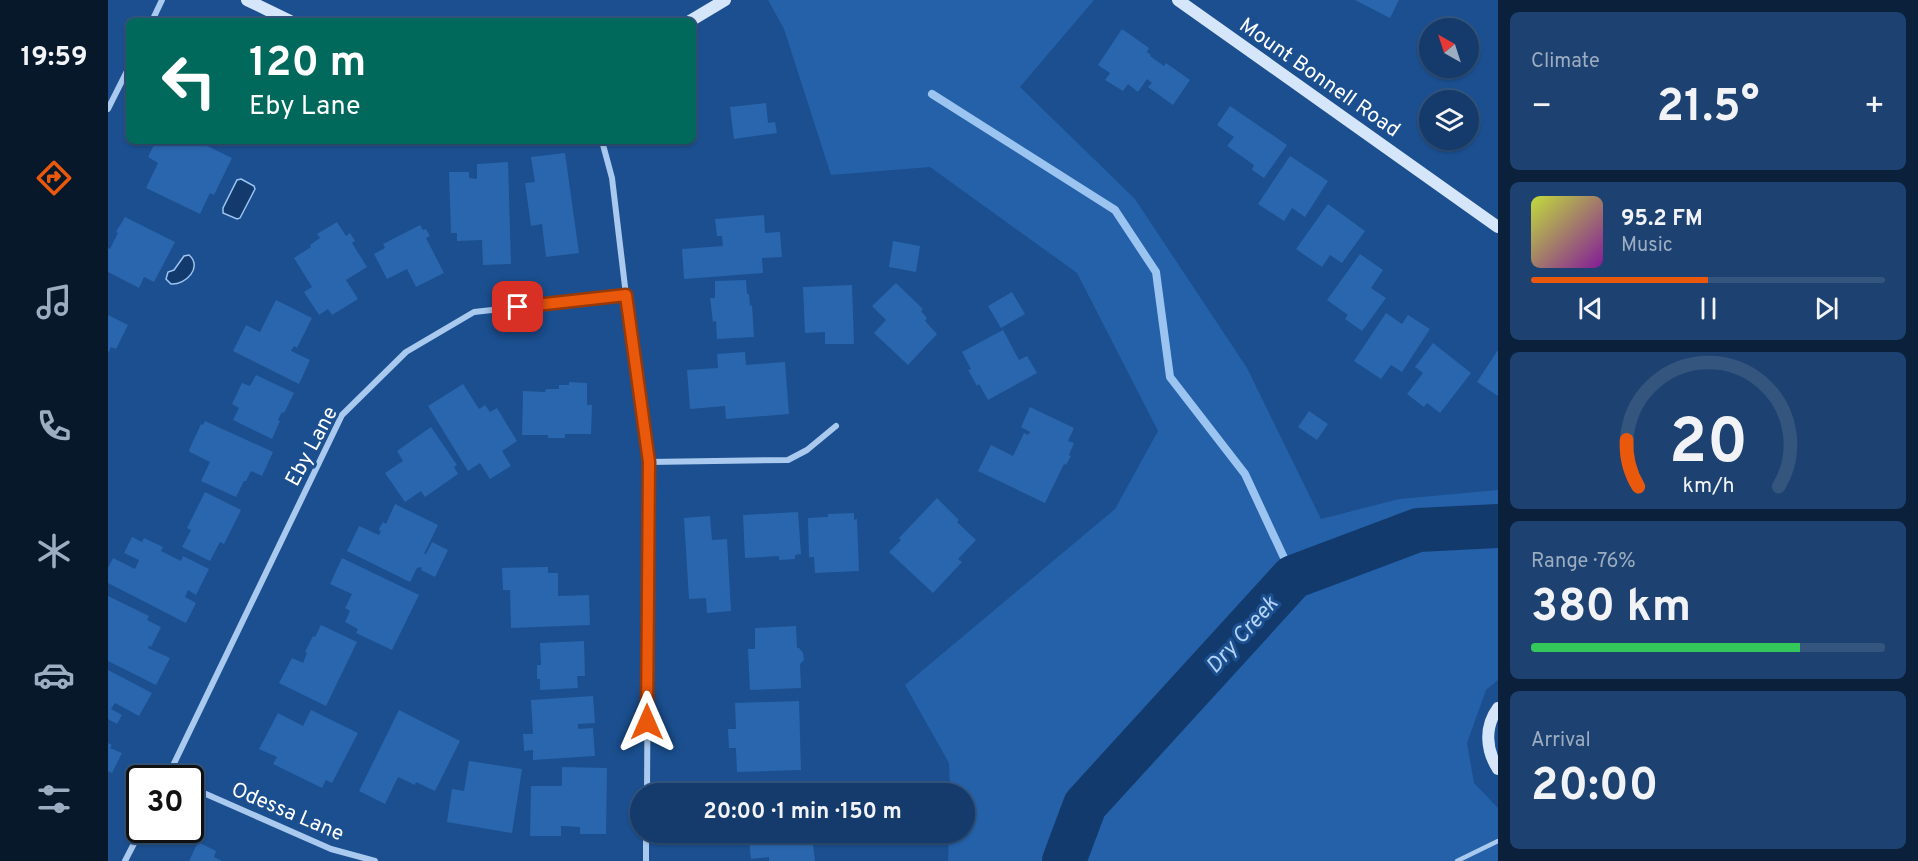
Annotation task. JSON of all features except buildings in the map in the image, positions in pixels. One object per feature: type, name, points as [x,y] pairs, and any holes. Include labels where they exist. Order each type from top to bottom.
[{"type":"street","points":[[153,18],[162,0]]},
{"type":"street","points":[[247,0],[284,18]]},
{"type":"street","points":[[695,18],[725,0]]},
{"type":"street","name":"Mount Bonnell Road","points":[[1178,0],[1498,227]]},
{"type":"street","points":[[108,109],[126,73]]},
{"type":"street","points":[[603,144],[612,178],[649,462],[647,783]]},
{"type":"street","name":"Eby Lane","points":[[175,765],[342,415],[406,352],[474,312],[626,295]]},
{"type":"street","points":[[649,462],[788,460],[807,450],[836,426]]},
{"type":"street","points":[[1498,708],[1493,715],[1487,744],[1498,769]]},
{"type":"street","name":"Odessa Lane","points":[[204,793],[331,849],[375,861]]},
{"type":"street","points":[[125,861],[134,843]]},
{"type":"street","points":[[646,843],[646,861]]},
{"type":"lane","points":[[1457,861],[1498,841]]},
{"type":"shaded area","points":[[768,0],[1094,0],[1020,87],[1135,199],[1247,368],[1321,519],[1399,499],[1498,490],[1498,680],[1486,690],[1467,743],[1474,783],[1498,808],[1498,861],[948,861],[949,843],[975,843],[975,783],[950,783],[949,763],[905,685],[1115,509],[1158,431],[1077,273],[930,167],[831,175],[784,29]]},
{"type":"shaded area","points":[[241,179],[254,186],[255,189],[240,218],[237,219],[223,213],[223,208],[237,180]]},
{"type":"shaded area","points":[[189,255],[194,265],[191,274],[182,282],[171,284],[166,279],[168,272],[174,270],[184,256]]},
{"type":"waterway","points":[[932,94],[1115,210],[1156,272],[1170,377],[1245,474],[1293,577]]},
{"type":"waterway","name":"Dry Creek","points":[[1064,861],[1085,805],[1293,577],[1418,530],[1498,526]]},
{"type":"route","points":[[518,307],[626,295],[649,462],[647,722]]}]
